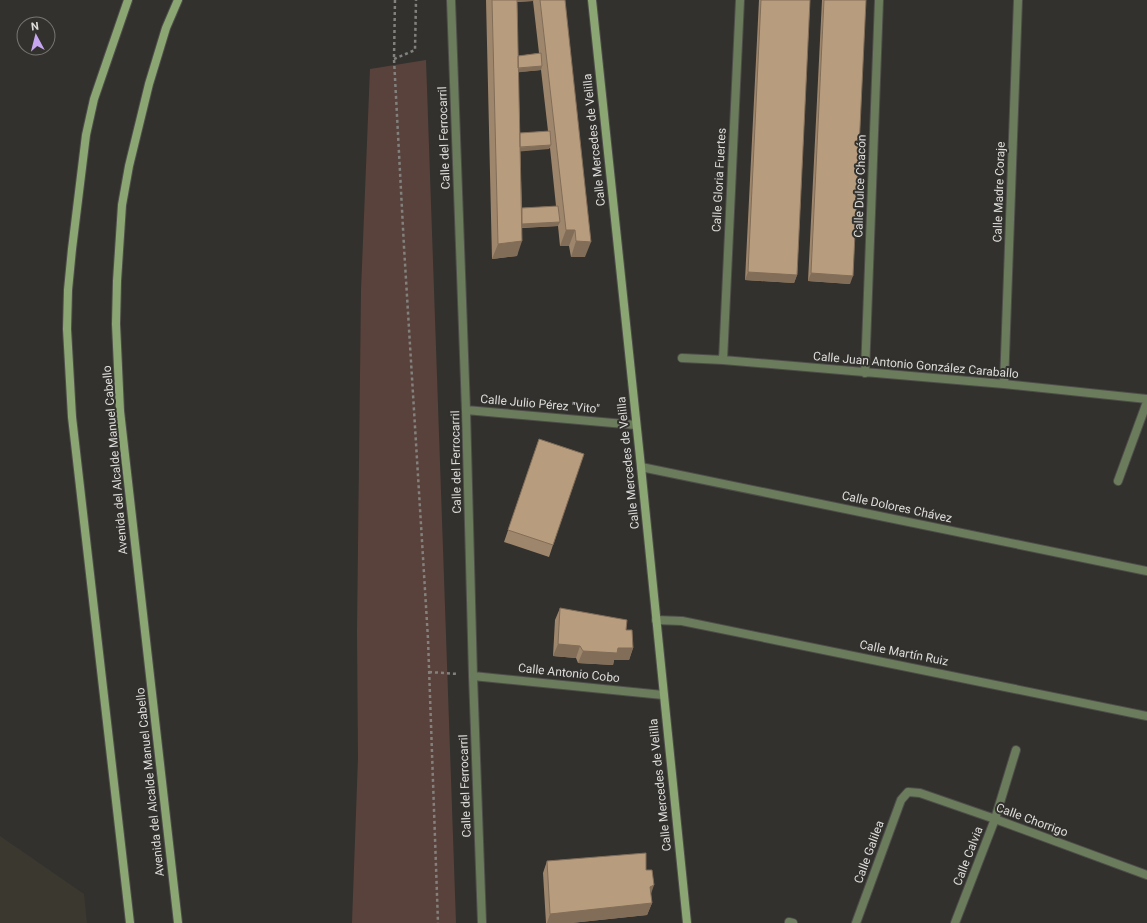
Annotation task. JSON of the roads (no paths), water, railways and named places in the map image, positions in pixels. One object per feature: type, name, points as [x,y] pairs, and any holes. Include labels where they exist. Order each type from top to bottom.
[{"type":"main road","points":[[128,0],[98,86],[86,135],[72,249],[68,290],[67,329],[72,417],[130,923]]},
{"type":"main road","name":"Avenida del Alcalde Manuel Cabello","points":[[178,0],[166,28],[149,84],[129,166],[122,205],[116,324],[120,411],[178,923]]},
{"type":"main road","name":"Calle Mercedes de Velilla","points":[[592,0],[636,425],[642,467],[663,695],[687,923]]},
{"type":"street","name":"Calle del Ferrocarril","points":[[451,0],[466,410],[473,676],[482,923]]},
{"type":"street","name":"Calle Gloria Fuertes","points":[[723,360],[740,0]]},
{"type":"street","name":"Calle Dulce Chacón","points":[[865,373],[879,0]]},
{"type":"street","name":"Calle Madre Coraje","points":[[1004,384],[1018,0]]},
{"type":"street","name":"Calle Juan Antonio González Caraballo","points":[[682,358],[723,360],[1004,384],[1147,400]]},
{"type":"street","points":[[1118,480],[1147,400]]},
{"type":"street","name":"Calle Julio Pérez \"Vito\"","points":[[466,410],[636,425]]},
{"type":"street","name":"Calle Dolores Chávez","points":[[642,467],[1147,571]]},
{"type":"street","name":"Calle Martín Ruiz","points":[[656,620],[690,622],[1147,716]]},
{"type":"street","name":"Calle Antonio Cobo","points":[[473,676],[663,695]]},
{"type":"street","name":"Calle Calvia","points":[[955,923],[995,819],[1016,750]]},
{"type":"street","name":"Calle Chorrigo","points":[[908,792],[920,793],[995,819],[1147,875]]},
{"type":"street","name":"Calle Galilea","points":[[856,923],[901,800],[908,792]]}]
